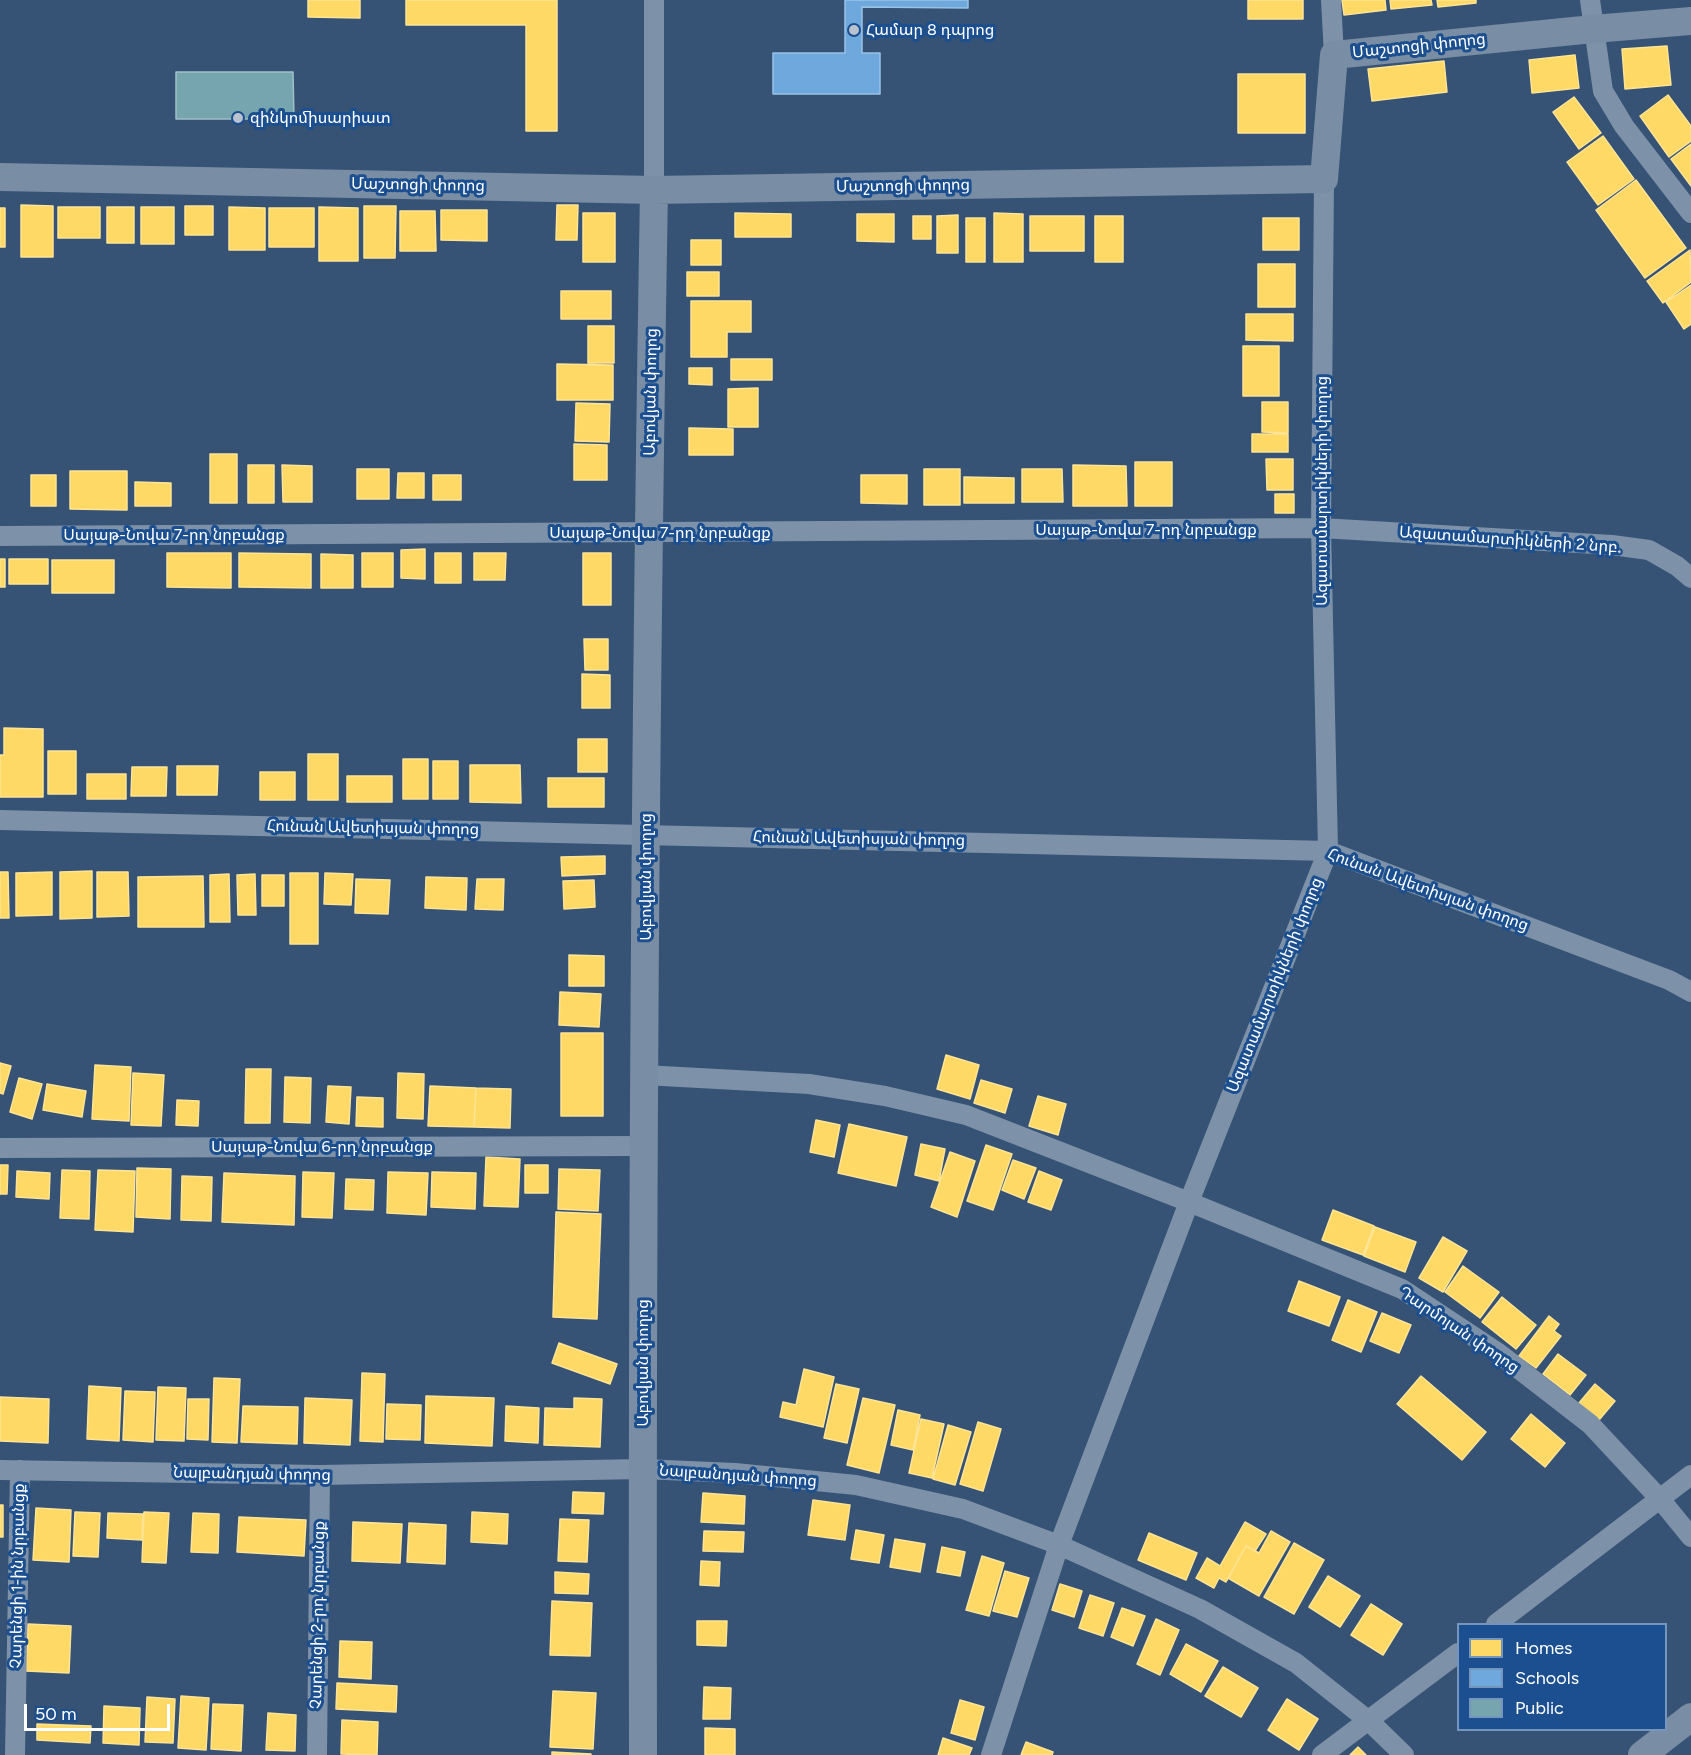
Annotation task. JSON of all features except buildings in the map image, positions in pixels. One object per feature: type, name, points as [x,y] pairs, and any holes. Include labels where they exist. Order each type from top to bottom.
[{"type":"main road","name":"Մաշտոցի փողոց","points":[[0,177],[654,190],[1324,179],[1334,55],[1691,21]]},
{"type":"main road","name":"Աբովյան փողոց","points":[[643,1755],[643,1146],[648,533],[654,190]]},
{"type":"main road","points":[[1642,1755],[1691,1717]]},
{"type":"street","name":"Աբովյան փողոց","points":[[654,0],[654,190]]},
{"type":"street","points":[[1331,0],[1334,55]]},
{"type":"street","points":[[1590,0],[1603,91],[1624,126],[1691,213]]},
{"type":"street","name":"Ազատամարտիկների փողոց","points":[[991,1755],[1059,1545],[1189,1202],[1328,851],[1321,528],[1324,179]]},
{"type":"street","name":"Սայաթ-Նովա 7-րդ նրբանցք","points":[[0,536],[1321,528]]},
{"type":"street","name":"Ազատամարտիկների 2 նրբ.","points":[[1321,528],[1612,544],[1649,550],[1677,566],[1691,578]]},
{"type":"street","name":"Հունան Ավետիսյան փողոց","points":[[0,820],[1328,851],[1669,980],[1691,992]]},
{"type":"street","name":"Դարմոյան փողոց","points":[[644,1075],[809,1084],[885,1096],[966,1115],[1189,1202],[1402,1289],[1497,1352],[1590,1424],[1660,1499],[1691,1537]]},
{"type":"street","name":"Սայաթ-Նովա 6-րդ նրբանցք","points":[[0,1148],[643,1146]]},
{"type":"street","name":"Նալբանդյան փողոց","points":[[0,1470],[320,1475],[642,1469],[735,1473],[856,1485],[963,1509],[1059,1545],[1200,1609],[1296,1663],[1369,1721],[1404,1755]]},
{"type":"street","name":"Չարենցի 1-ին նրբանցք","points":[[15,1755],[20,1470]]},
{"type":"street","name":"Չարենցի 2-րդ նրբանցք","points":[[317,1755],[320,1475]]},
{"type":"street","points":[[1497,1623],[1691,1475]]},
{"type":"street","points":[[1322,1755],[1457,1654]]},
{"type":"place","name":"Համար 8 դպրոց","points":[[854,30]]},
{"type":"place","name":"զինկոմիսարիատ","points":[[238,118]]}]
